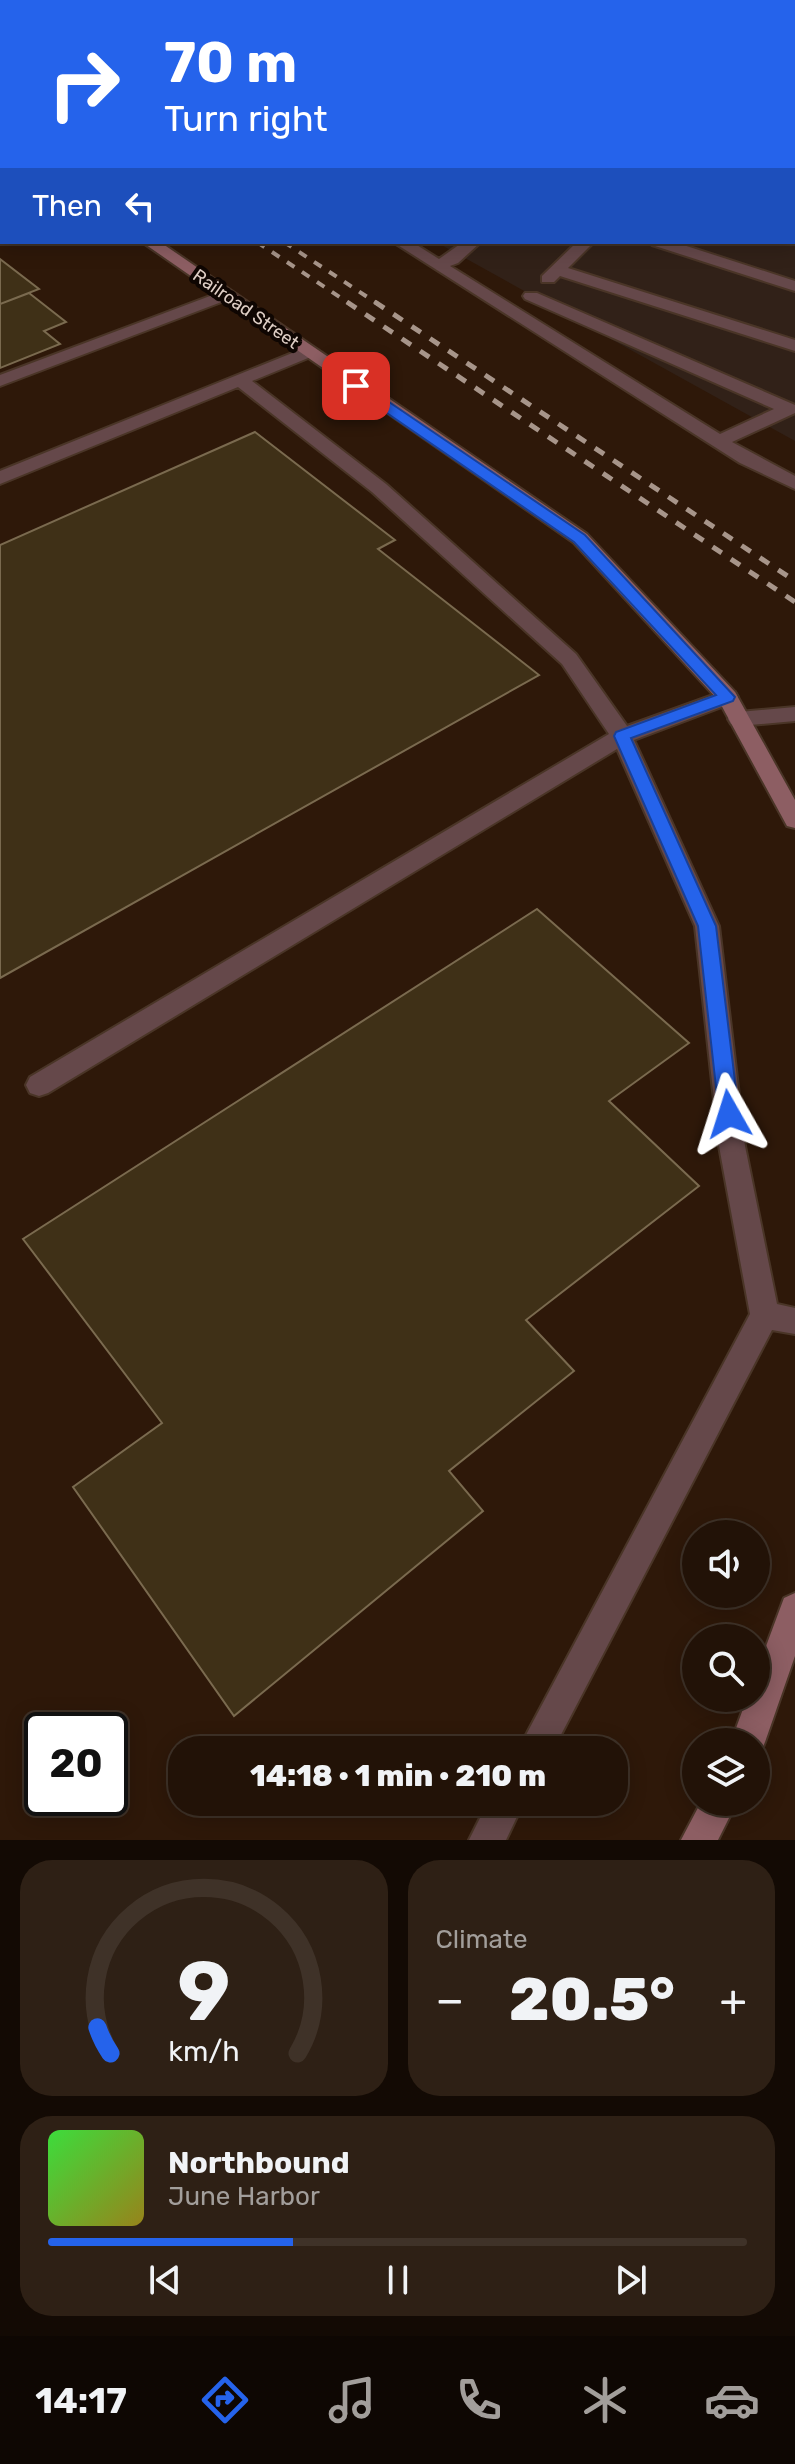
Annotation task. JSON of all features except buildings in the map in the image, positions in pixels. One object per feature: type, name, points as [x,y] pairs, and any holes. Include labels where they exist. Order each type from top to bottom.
[{"type":"street","name":"Railroad Street","points":[[153,244],[580,538],[727,697],[795,820]]},
{"type":"street","points":[[753,1728],[795,1609]]},
{"type":"street","points":[[699,1840],[712,1816]]},
{"type":"lane","points":[[404,244],[719,441],[795,483]]},
{"type":"lane","points":[[438,265],[452,260],[471,244]]},
{"type":"lane","points":[[507,309],[531,296],[584,244]]},
{"type":"lane","points":[[664,244],[795,286]]},
{"type":"lane","points":[[557,270],[795,346]]},
{"type":"lane","points":[[0,381],[226,295]]},
{"type":"lane","points":[[531,296],[792,406]]},
{"type":"lane","points":[[0,478],[307,352]]},
{"type":"lane","points":[[240,380],[379,488],[569,659],[622,736],[707,926],[732,1146],[765,1315],[542,1736]]},
{"type":"lane","points":[[719,441],[792,406]]},
{"type":"lane","points":[[39,1085],[622,736],[727,697]]},
{"type":"lane","points":[[739,719],[795,714]]},
{"type":"lane","points":[[765,1315],[795,1321]]},
{"type":"lane","points":[[487,1840],[500,1816]]},
{"type":"shaded area","points":[[440,244],[795,244],[795,441]]},
{"type":"railway","points":[[260,244],[347,302]]},
{"type":"railway","points":[[287,244],[378,304]]},
{"type":"railway","points":[[347,302],[795,602]]},
{"type":"railway","points":[[375,302],[795,581]]},
{"type":"route","points":[[356,386],[580,538],[727,697],[622,736],[707,926],[729,1114]]}]
